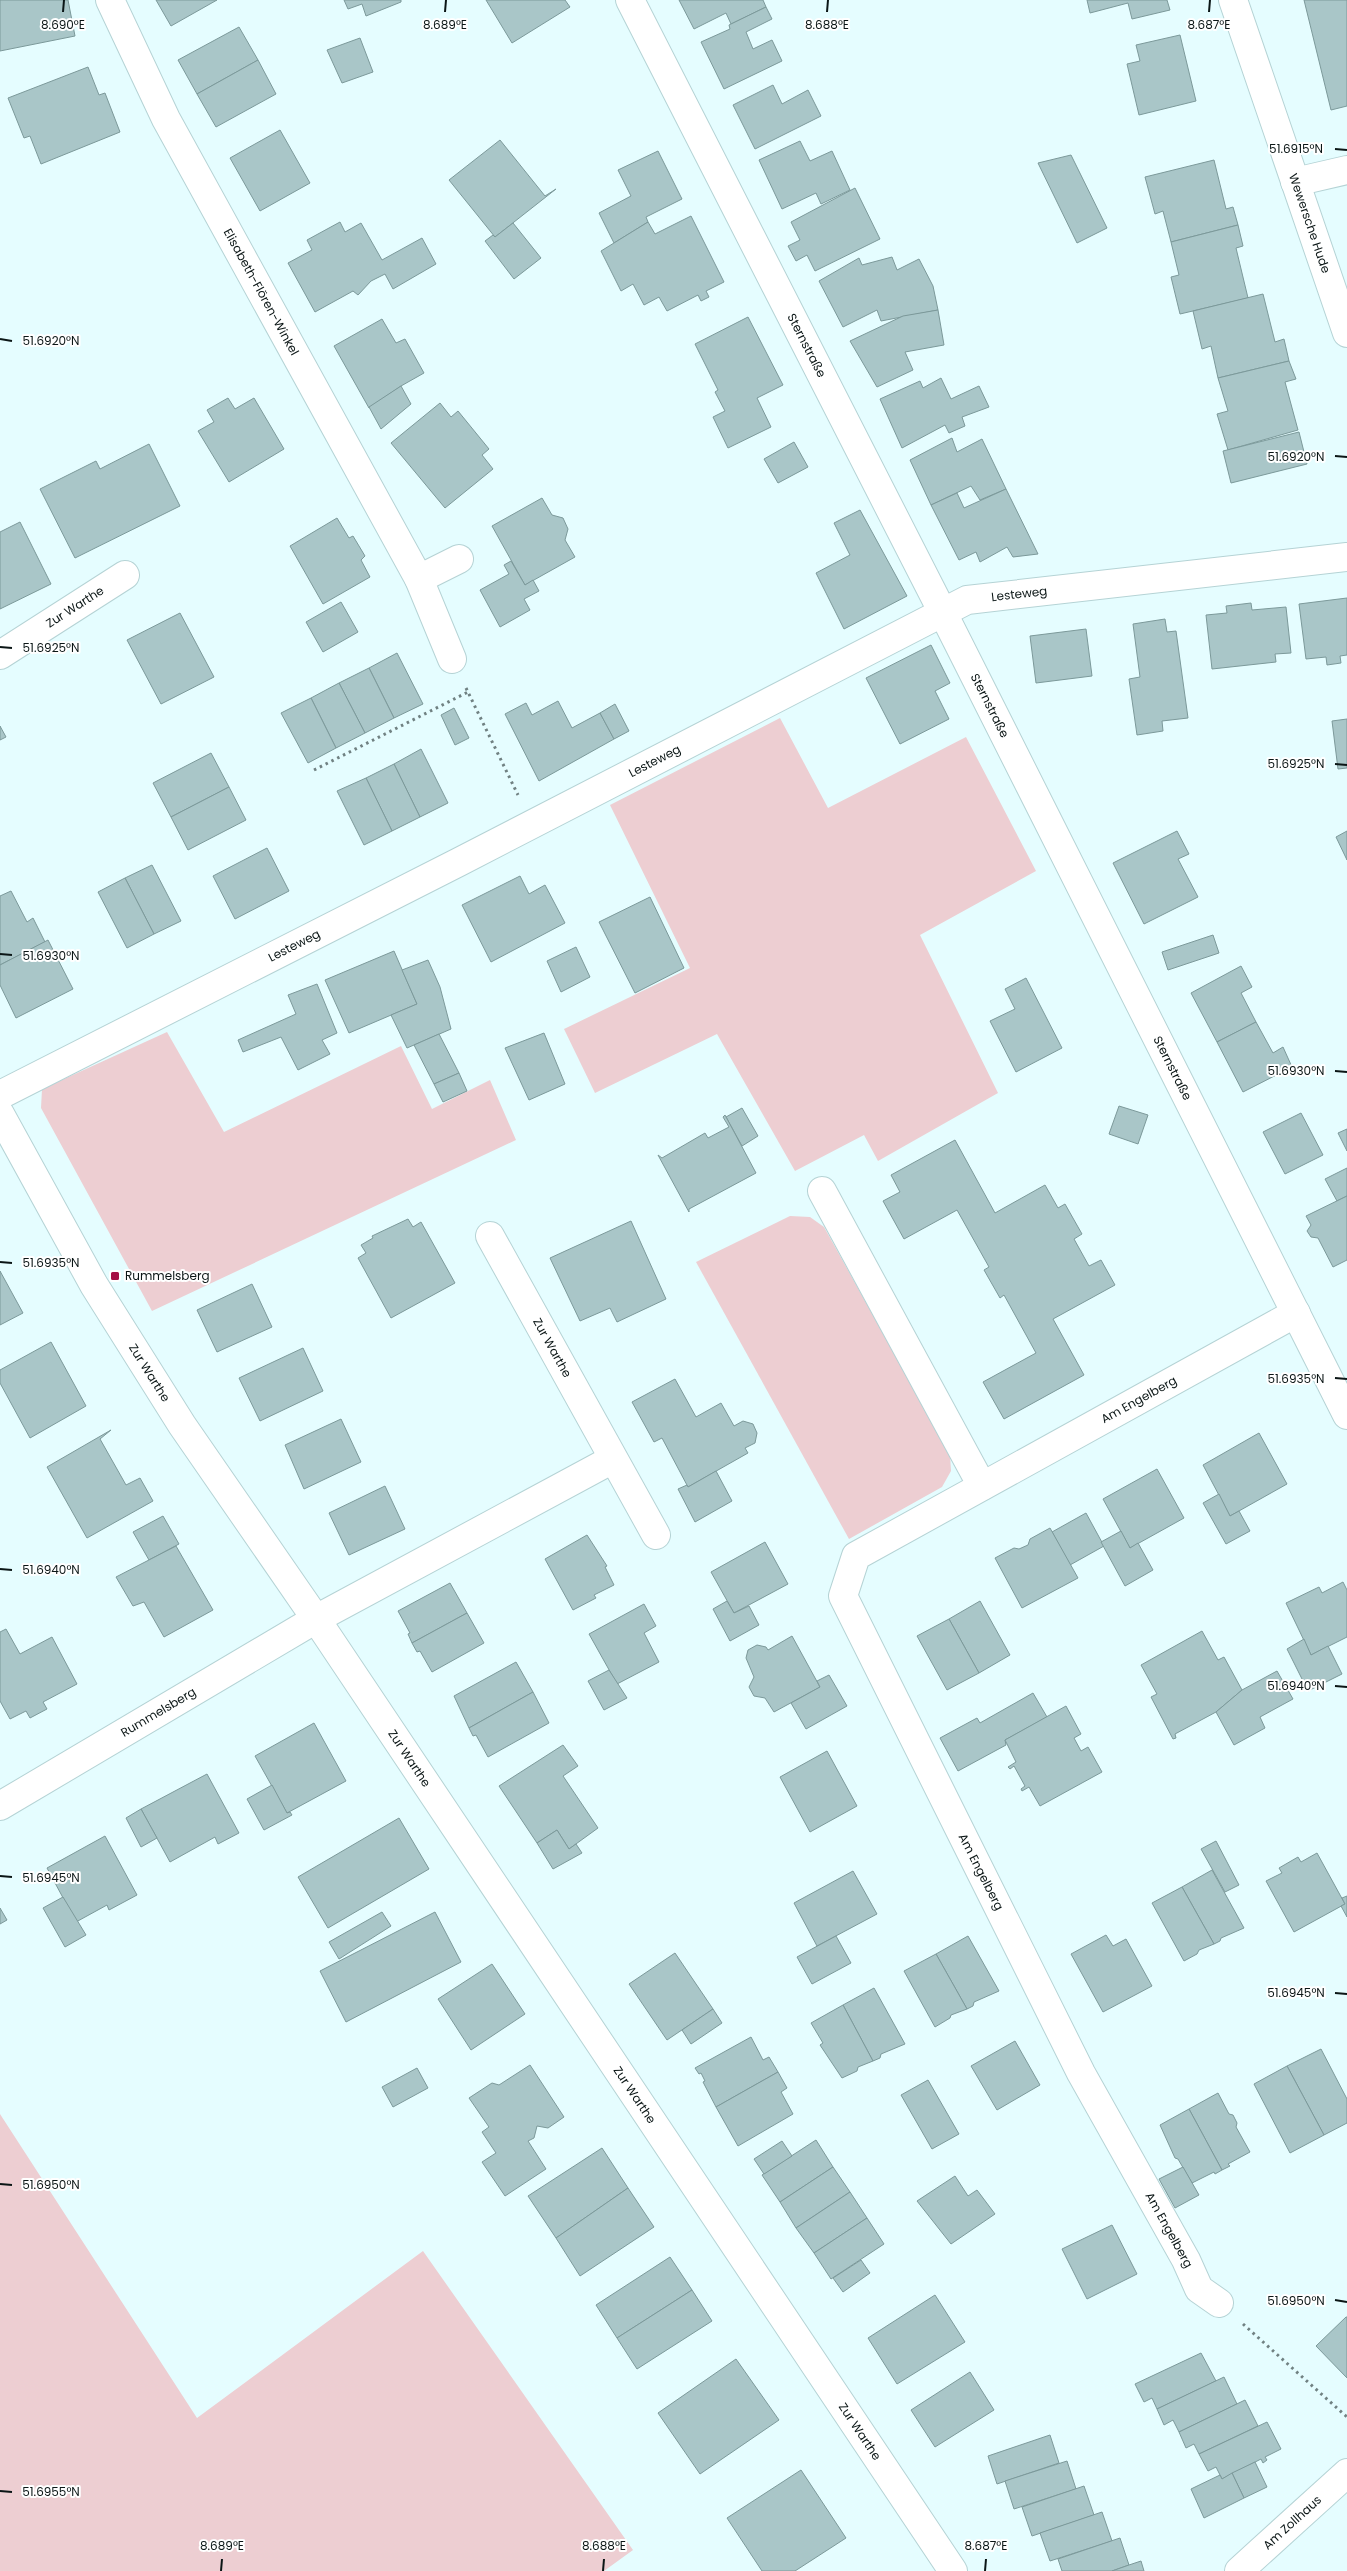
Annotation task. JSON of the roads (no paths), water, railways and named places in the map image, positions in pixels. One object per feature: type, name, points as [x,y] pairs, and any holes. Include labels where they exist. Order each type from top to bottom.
[{"type":"street","name":"Elisabeth-Flören-Winkel","points":[[110,0],[166,118],[419,579],[452,659]]},
{"type":"street","name":"Sternstraße","points":[[630,0],[942,611],[1347,1414]]},
{"type":"street","name":"Wewersche Hude","points":[[1233,0],[1347,334]]},
{"type":"street","points":[[1295,182],[1347,170]]},
{"type":"street","name":"Lesteweg","points":[[0,1095],[532,824],[942,611],[967,600],[1347,557]]},
{"type":"street","points":[[419,579],[459,558]]},
{"type":"street","name":"Zur Warthe","points":[[0,656],[125,576]]},
{"type":"street","name":"Zur Warthe","points":[[0,1114],[99,1293],[182,1425],[316,1619],[953,2571]]},
{"type":"street","points":[[822,1191],[982,1486]]},
{"type":"street","name":"Zur Warthe","points":[[490,1236],[656,1535]]},
{"type":"street","name":"Am Engelberg","points":[[1219,2303],[1200,2289],[1186,2260],[1081,2073],[843,1596],[856,1556],[1296,1314]]},
{"type":"street","points":[[316,1619],[614,1459]]},
{"type":"street","name":"Rummelsberg","points":[[0,1806],[316,1619]]},
{"type":"street","name":"Am Zollhaus","points":[[1239,2571],[1347,2473]]},
{"type":"place","name":"Rummelsberg","points":[[115,1276]]}]
